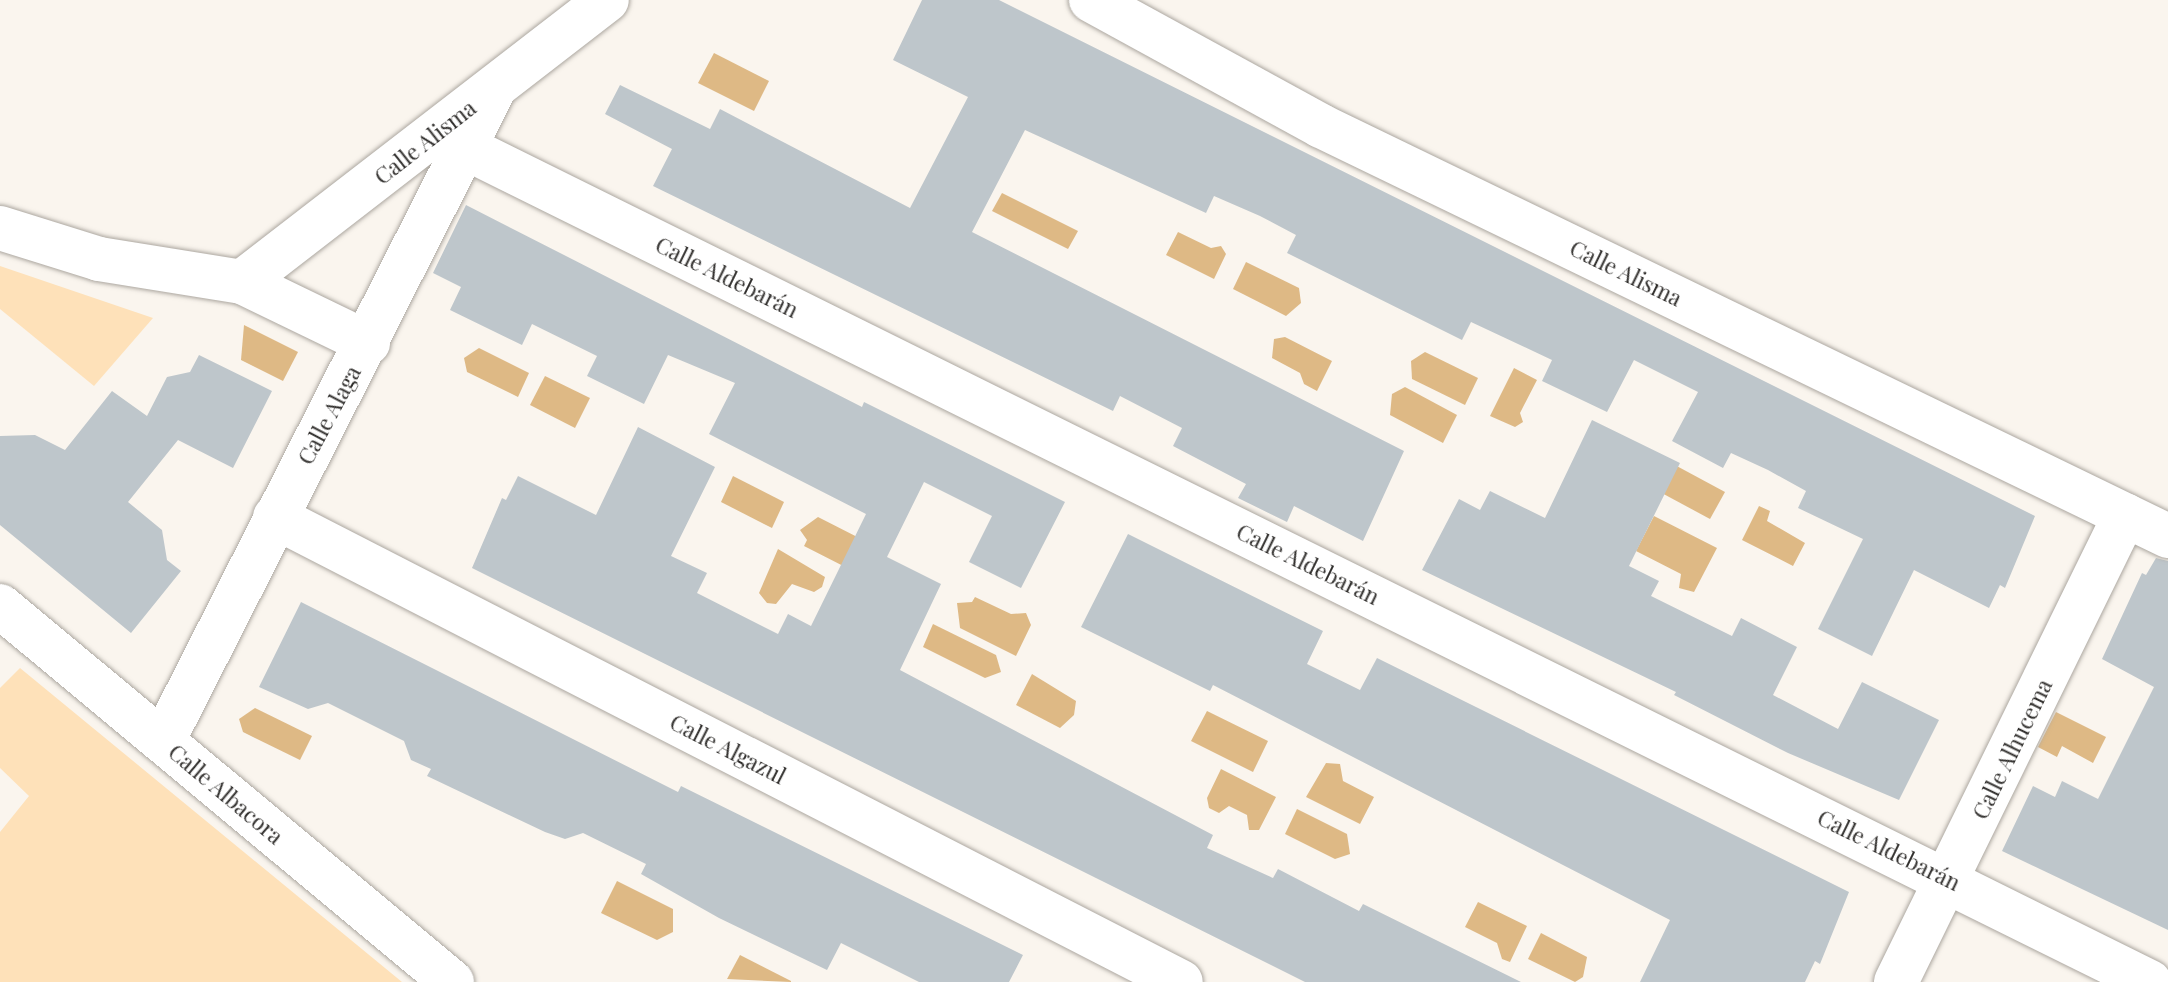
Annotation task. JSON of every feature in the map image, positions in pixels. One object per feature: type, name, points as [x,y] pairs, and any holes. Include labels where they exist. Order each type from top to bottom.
[{"type":"street","name":"Calle Alisma","points":[[242,282],[607,0]]},
{"type":"street","name":"Calle Alisma","points":[[1091,0],[1321,126],[2168,536]]},
{"type":"street","name":"Calle Alaga","points":[[163,741],[275,517],[368,343],[494,89]]},
{"type":"street","name":"Calle Aldebarán","points":[[464,147],[2150,982]]},
{"type":"street","points":[[0,228],[99,259],[242,282],[368,343]]},
{"type":"street","name":"Calle Alhucema","points":[[1896,982],[1949,880],[2125,515]]},
{"type":"street","name":"Calle Algazul","points":[[275,517],[1181,982]]},
{"type":"street","name":"Calle Albacora","points":[[0,606],[452,982]]},
{"type":"shaded area","points":[[714,53],[769,81],[754,111],[698,83]]},
{"type":"shaded area","points":[[1002,193],[1078,231],[1068,249],[992,211]]},
{"type":"shaded area","points":[[1178,232],[1211,248],[1221,246],[1226,254],[1214,279],[1166,255]]},
{"type":"shaded area","points":[[1246,262],[1299,288],[1301,303],[1286,316],[1233,289]]},
{"type":"shaded area","points":[[0,266],[153,318],[94,386],[0,309]]},
{"type":"shaded area","points":[[244,325],[298,352],[283,381],[241,360]]},
{"type":"shaded area","points":[[1285,337],[1332,361],[1317,391],[1304,384],[1300,373],[1272,358],[1274,339]]},
{"type":"shaded area","points":[[479,348],[529,373],[518,397],[467,372],[464,358]]},
{"type":"shaded area","points":[[1425,352],[1478,378],[1465,405],[1412,379],[1411,361]]},
{"type":"shaded area","points":[[1514,368],[1537,380],[1520,413],[1523,422],[1515,427],[1490,416]]},
{"type":"shaded area","points":[[545,376],[590,398],[575,428],[530,405]]},
{"type":"shaded area","points":[[1405,387],[1457,415],[1443,443],[1390,415],[1392,394]]},
{"type":"shaded area","points":[[1673,464],[1725,492],[1710,519],[1658,491]]},
{"type":"shaded area","points":[[733,476],[784,502],[772,528],[721,502]]},
{"type":"shaded area","points":[[1759,506],[1770,511],[1767,521],[1805,543],[1793,566],[1742,540]]},
{"type":"shaded area","points":[[1654,516],[1717,548],[1694,592],[1679,588],[1681,574],[1636,551]]},
{"type":"shaded area","points":[[818,517],[871,544],[857,573],[804,546],[807,540],[800,530]]},
{"type":"shaded area","points":[[778,549],[825,577],[822,587],[814,592],[792,584],[776,604],[767,603],[759,593]]},
{"type":"shaded area","points":[[975,597],[1011,614],[1026,613],[1031,625],[1016,656],[960,628],[957,603],[972,602]]},
{"type":"shaded area","points":[[933,624],[996,655],[1001,672],[985,678],[923,647]]},
{"type":"shaded area","points":[[20,668],[402,982],[0,982],[0,832],[29,796],[0,768],[0,688]]},
{"type":"shaded area","points":[[1032,674],[1076,701],[1074,715],[1060,728],[1016,705]]},
{"type":"shaded area","points":[[255,708],[312,736],[300,760],[243,732],[239,719]]},
{"type":"shaded area","points":[[1207,711],[1268,741],[1253,772],[1191,741]]},
{"type":"shaded area","points":[[2056,712],[2106,737],[2093,763],[2062,746],[2057,757],[2038,747]]},
{"type":"shaded area","points":[[1326,763],[1340,764],[1343,781],[1374,797],[1360,824],[1306,797]]},
{"type":"shaded area","points":[[1221,769],[1276,797],[1259,830],[1249,830],[1247,815],[1229,806],[1219,813],[1209,808],[1207,798]]},
{"type":"shaded area","points":[[1297,809],[1347,834],[1350,854],[1335,859],[1285,834]]},
{"type":"shaded area","points":[[617,881],[673,909],[673,932],[657,940],[601,913]]},
{"type":"shaded area","points":[[1478,902],[1527,926],[1510,962],[1502,959],[1497,943],[1465,927]]},
{"type":"shaded area","points":[[1541,933],[1587,957],[1583,977],[1575,982],[1528,959]]},
{"type":"shaded area","points":[[740,955],[791,981],[791,982],[727,979]]},
{"type":"building","points":[[922,0],[999,0],[2035,516],[2005,588],[2000,585],[1989,608],[1914,570],[1872,656],[1818,629],[1863,539],[1798,508],[1806,491],[1768,470],[1731,453],[1723,468],[1672,441],[1698,392],[1634,360],[1607,412],[1542,381],[1552,360],[1471,322],[1462,340],[1287,253],[1296,235],[1260,216],[1214,196],[1206,213],[1025,130],[972,232],[1404,451],[1363,541],[1294,506],[1287,522],[1238,498],[1246,484],[1173,446],[1182,428],[1120,396],[1113,411],[653,186],[672,149],[605,114],[620,85],[710,129],[720,109],[910,208],[968,97],[893,60]]},
{"type":"building","points":[[466,205],[862,407],[864,402],[1065,502],[1021,588],[969,562],[992,516],[924,482],[887,557],[941,584],[900,670],[1213,835],[1207,848],[1273,878],[1278,869],[1359,911],[1363,904],[1521,982],[1305,982],[472,568],[502,498],[506,500],[518,476],[596,515],[638,427],[715,467],[671,556],[707,573],[697,593],[778,634],[788,614],[811,626],[866,514],[709,434],[735,383],[668,355],[644,404],[587,376],[597,356],[532,324],[522,345],[450,310],[461,287],[433,273]]},
{"type":"building","points":[[199,355],[272,391],[233,468],[178,440],[128,502],[162,530],[167,560],[181,571],[131,633],[0,525],[0,436],[35,435],[65,450],[112,391],[147,416],[167,377],[190,372]]},
{"type":"building","points":[[1592,420],[1680,463],[1629,566],[1659,581],[1651,596],[1732,636],[1741,618],[1797,647],[1773,695],[1838,729],[1862,682],[1939,720],[1899,800],[1788,753],[1674,695],[1676,692],[1422,570],[1459,499],[1480,510],[1490,491],[1545,518]]},
{"type":"building","points":[[1128,534],[1323,631],[1307,664],[1360,690],[1377,658],[1849,892],[1820,964],[1815,961],[1805,982],[1640,982],[1670,920],[1213,685],[1210,691],[1081,627]]},
{"type":"building","points":[[2156,558],[2168,561],[2168,930],[2002,851],[2033,786],[2055,797],[2062,781],[2098,799],[2154,687],[2102,659],[2142,573],[2146,575]]},
{"type":"building","points":[[301,602],[678,792],[681,786],[1023,955],[1009,982],[919,982],[841,943],[827,970],[719,918],[641,874],[646,864],[583,833],[565,839],[545,832],[427,776],[431,769],[411,760],[404,741],[328,703],[308,709],[259,687]]}]
